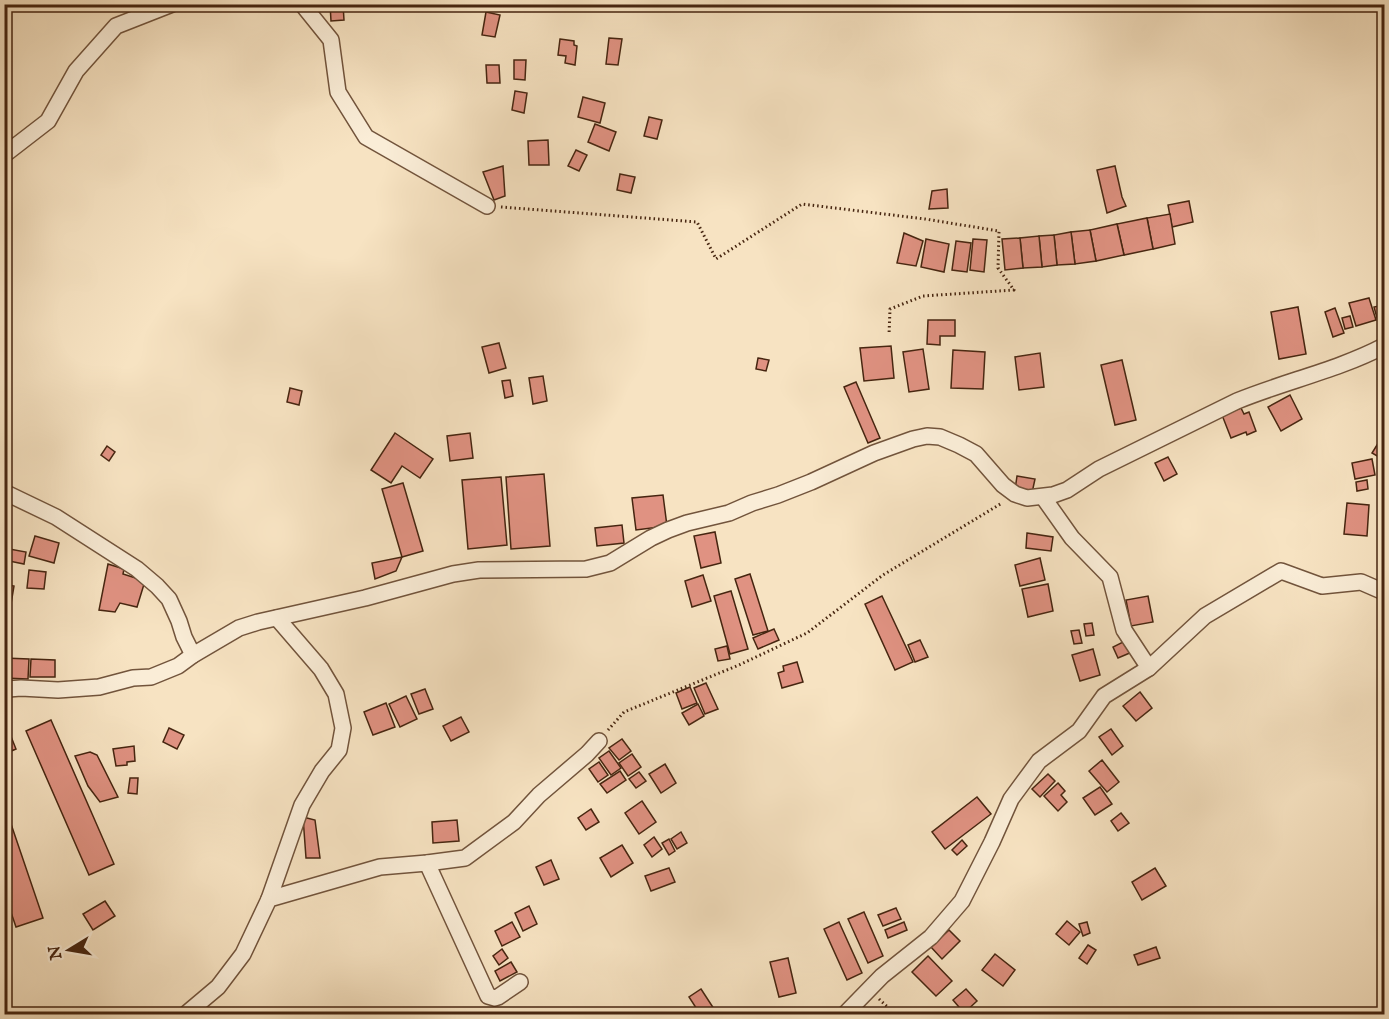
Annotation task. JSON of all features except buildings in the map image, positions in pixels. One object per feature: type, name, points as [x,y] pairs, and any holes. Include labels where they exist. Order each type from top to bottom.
[{"type":"street","points":[[4,156],[48,121],[76,71],[116,26],[172,4]]},
{"type":"street","points":[[302,4],[331,40],[338,92],[366,137],[487,206]]},
{"type":"street","points":[[4,690],[99,687],[133,678],[151,677],[178,666],[239,628],[453,574],[479,570],[594,567],[610,562],[668,530],[729,513],[811,482],[874,453],[927,436],[940,437],[976,454],[1003,485],[1015,494],[1027,498],[1053,495],[1099,469],[1237,401],[1364,356],[1384,346]]},
{"type":"street","points":[[4,492],[56,517],[136,569],[156,586],[169,599],[193,655]]},
{"type":"street","points":[[1043,497],[1072,538],[1110,577],[1124,630],[1149,668]]},
{"type":"street","points":[[844,1014],[882,976],[931,937],[962,901],[1011,799],[1039,761],[1079,731],[1104,696],[1149,668],[1205,616],[1281,571],[1322,586],[1361,582],[1384,592]]},
{"type":"street","points":[[186,1014],[218,987],[243,954],[269,899],[302,805],[322,771],[339,750],[343,728],[336,694],[321,669],[277,618]]},
{"type":"street","points":[[269,899],[380,867],[465,858],[514,822],[539,795],[599,741]]},
{"type":"street","points":[[427,863],[488,996],[498,997],[520,982]]},
{"type":"path","points":[[487,206],[697,222],[716,259],[802,204],[925,219],[999,231],[998,268],[1014,290],[923,296],[890,309],[889,335]]},
{"type":"path","points":[[599,741],[624,712],[739,665],[807,633],[883,574],[1015,494]]},
{"type":"path","points":[[868,990],[895,1014]]}]
